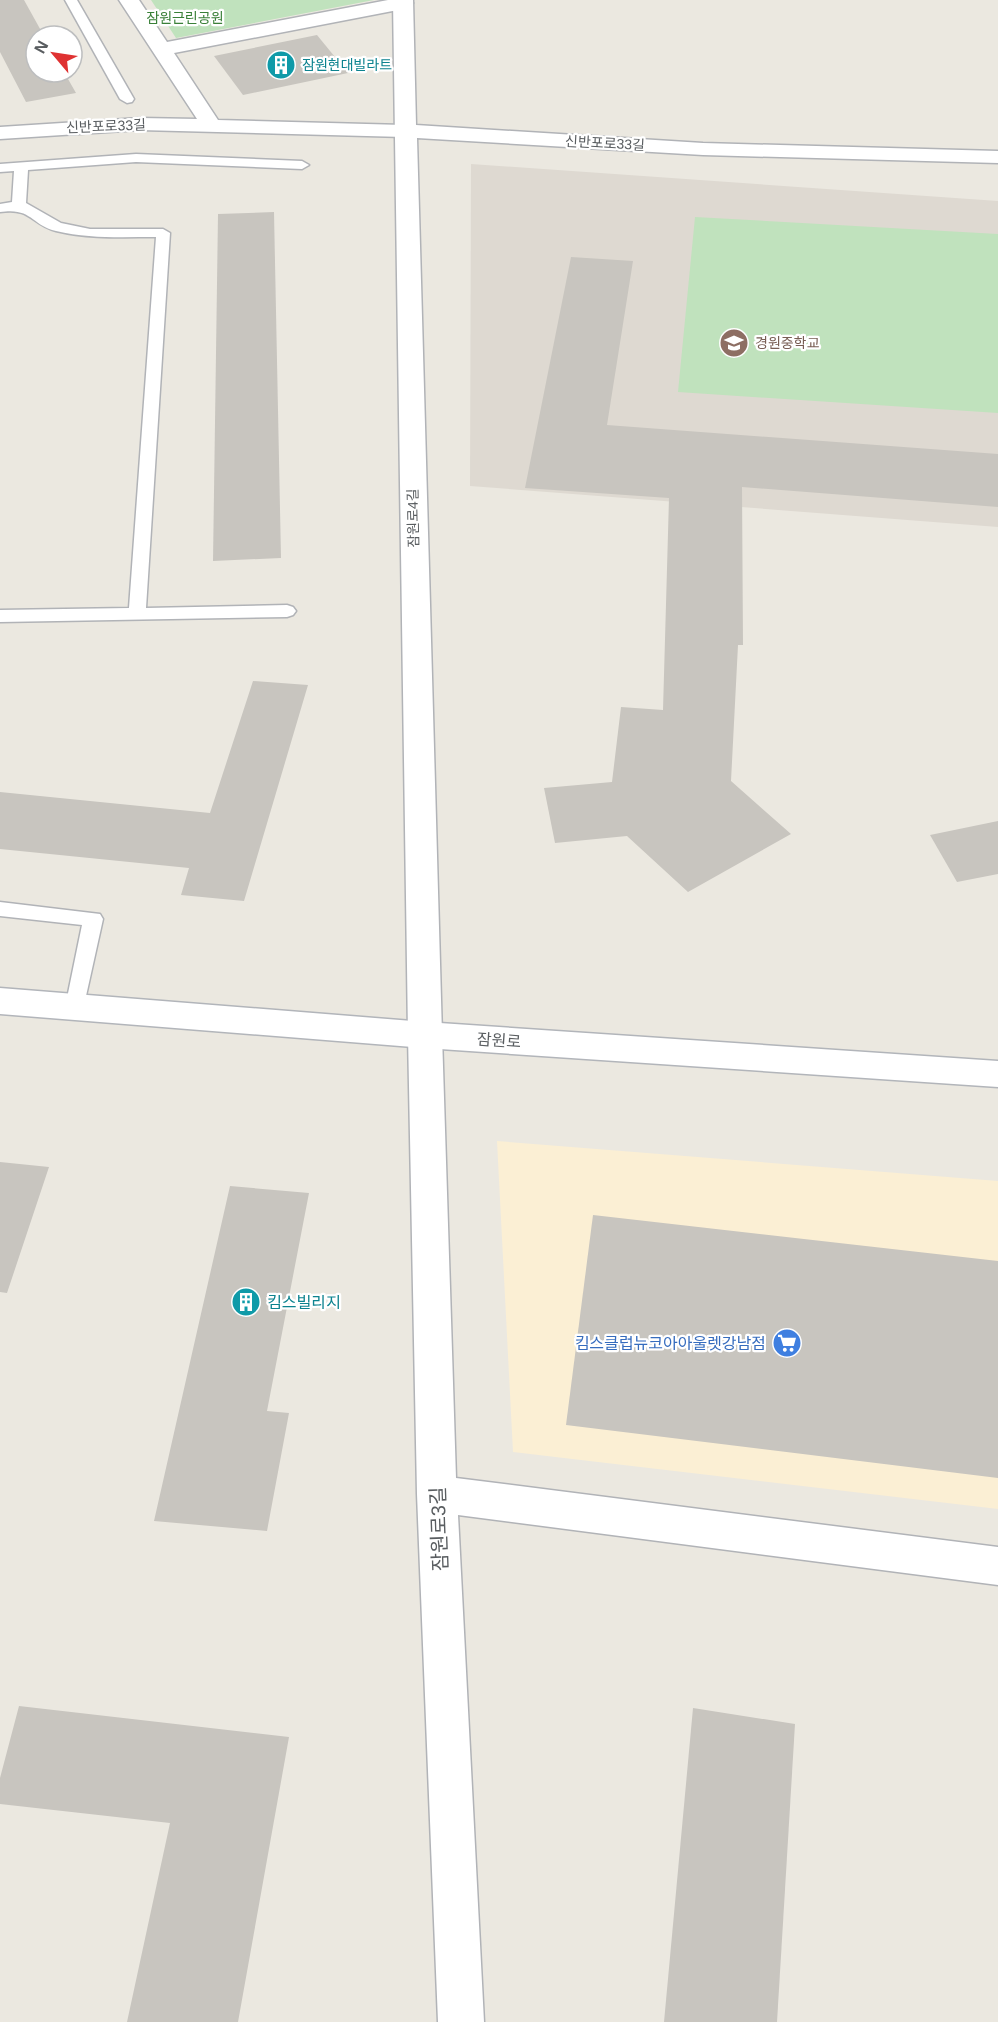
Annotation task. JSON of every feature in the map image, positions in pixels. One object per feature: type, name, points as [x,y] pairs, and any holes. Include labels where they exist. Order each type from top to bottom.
[{"type":"street","points":[[129,0],[212,126]]},
{"type":"street","points":[[161,49],[403,2]]},
{"type":"street","name":"잠원로4길","points":[[403,2],[425,1035]]},
{"type":"street","name":"신반포로33길","points":[[0,133],[109,124],[212,126],[404,132],[703,149],[998,158]]},
{"type":"street","name":"잠원로","points":[[0,1001],[425,1035],[998,1074]]},
{"type":"street","name":"잠원로3길","points":[[425,1035],[437,1494],[461,2022]]},
{"type":"street","points":[[437,1494],[998,1566]]},
{"type":"lane","points":[[71,0],[127,99]]},
{"type":"lane","points":[[0,168],[136,158],[302,165]]},
{"type":"lane","points":[[19,205],[21,166]]},
{"type":"lane","points":[[0,208],[19,205],[57,227],[90,233],[163,233],[137,614]]},
{"type":"lane","points":[[0,616],[287,611]]},
{"type":"lane","points":[[0,909],[93,919],[75,1008]]},
{"type":"shaded area","name":"경원중학교","points":[[471,164],[998,201],[998,527],[470,486]]},
{"type":"shaded area","points":[[497,1141],[998,1181],[998,1509],[513,1452]]},
{"type":"green space","name":"잠원근린공원","points":[[151,0],[374,0],[176,38]]},
{"type":"green space","points":[[695,217],[998,234],[998,413],[678,392]]},
{"type":"building","points":[[0,0],[24,0],[37,24],[24,24],[24,84],[71,84],[76,93],[26,102],[0,52]]},
{"type":"building","name":"잠원현대빌라트","points":[[317,35],[348,73],[243,95],[214,56]]},
{"type":"building","points":[[274,212],[281,558],[213,561],[218,214]]},
{"type":"building","points":[[571,257],[633,261],[607,425],[998,454],[998,507],[742,487],[743,645],[738,645],[731,781],[791,834],[688,892],[627,836],[555,843],[544,788],[612,782],[621,707],[663,710],[669,498],[525,488]]},
{"type":"building","points":[[253,681],[308,685],[244,901],[181,895],[189,868],[0,849],[0,792],[210,813]]},
{"type":"building","points":[[998,821],[998,874],[957,882],[930,835]]},
{"type":"building","points":[[0,1162],[49,1167],[7,1293],[0,1292]]},
{"type":"building","name":"킴스빌리지","points":[[230,1186],[309,1193],[267,1411],[289,1413],[267,1531],[154,1521]]},
{"type":"building","name":"킴스클럽뉴코아아울렛강남점","points":[[593,1215],[998,1261],[998,1478],[566,1425]]},
{"type":"building","points":[[19,1706],[289,1737],[238,2022],[127,2022],[170,1823],[0,1804],[0,1778]]},
{"type":"building","points":[[693,1708],[795,1724],[777,2022],[664,2022]]},
{"type":"place","name":"잠원현대빌라트","points":[[281,65]]},
{"type":"place","name":"경원중학교","points":[[734,343]]},
{"type":"place","name":"킴스빌리지","points":[[246,1302]]},
{"type":"place","name":"킴스클럽뉴코아아울렛강남점","points":[[787,1343]]}]
